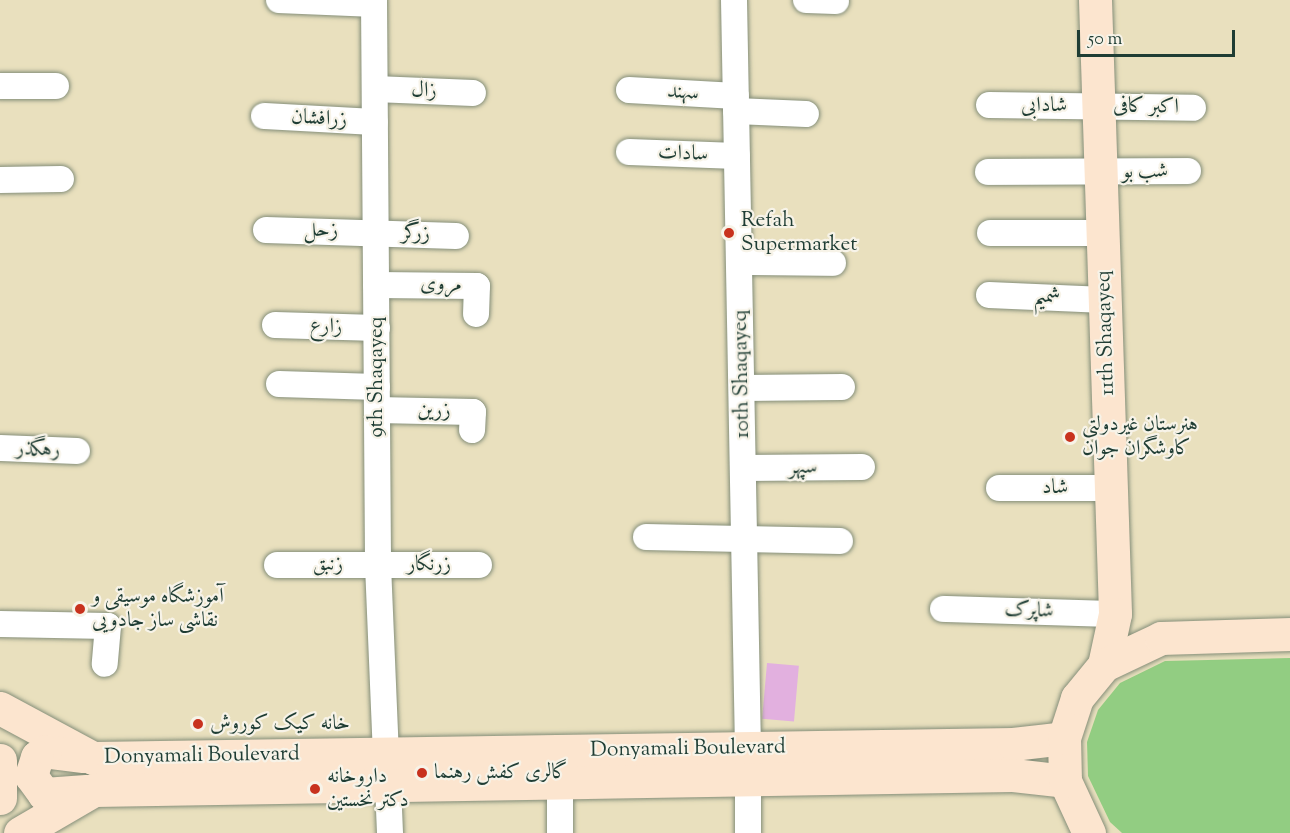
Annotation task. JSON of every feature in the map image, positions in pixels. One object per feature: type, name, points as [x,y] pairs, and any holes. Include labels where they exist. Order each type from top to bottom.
[{"type":"main road","name":"11th Shaqayeq","points":[[1095,0],[1114,614],[1104,665]]},
{"type":"main road","points":[[1089,833],[1065,781],[1064,738],[1077,698],[1104,665],[1161,638],[1290,634]]},
{"type":"main road","name":"Donyamali Boulevard","points":[[0,708],[94,774],[748,764],[1013,775],[1065,781]]},
{"type":"main road","name":"Donyamali Boulevard","points":[[387,769],[560,782],[1064,738]]},
{"type":"main road","points":[[0,760],[0,798]]},
{"type":"main road","name":"Donyamali Boulevard","points":[[20,833],[94,774]]},
{"type":"street","points":[[279,0],[374,2]]},
{"type":"street","name":"10th Shaqayeq","points":[[734,0],[746,540],[748,833]]},
{"type":"street","points":[[806,0],[836,1]]},
{"type":"street","name":"9th Shaqayeq","points":[[374,2],[378,566],[390,833]]},
{"type":"street","points":[[0,86],[56,86]]},
{"type":"street","name":"زال","points":[[375,89],[473,93]]},
{"type":"street","name":"سهند","points":[[630,90],[806,114]]},
{"type":"street","name":"شادابی","points":[[989,105],[1099,106]]},
{"type":"street","name":"اکبر کافی","points":[[1099,106],[1193,108]]},
{"type":"street","name":"زرافشان","points":[[264,116],[375,122]]},
{"type":"street","name":"سادات","points":[[629,152],[737,156]]},
{"type":"street","name":"شب بو","points":[[988,172],[1188,171]]},
{"type":"street","points":[[0,180],[61,178]]},
{"type":"street","name":"زحل","points":[[266,230],[376,232]]},
{"type":"street","name":"زرگر","points":[[376,232],[456,236]]},
{"type":"street","points":[[990,233],[1102,233]]},
{"type":"street","points":[[740,262],[833,263]]},
{"type":"street","name":"مروی","points":[[376,285],[477,286],[476,314]]},
{"type":"street","name":"شمیم","points":[[989,295],[1105,300]]},
{"type":"street","name":"زارع","points":[[275,325],[376,328]]},
{"type":"street","points":[[279,384],[377,399]]},
{"type":"street","points":[[742,387],[842,387]]},
{"type":"street","name":"زرین","points":[[377,399],[473,412],[472,430]]},
{"type":"street","name":"رهگذر","points":[[0,448],[76,451]]},
{"type":"street","name":"سپهر","points":[[744,468],[862,467]]},
{"type":"street","name":"شاد","points":[[999,488],[1111,488]]},
{"type":"street","points":[[646,537],[840,541]]},
{"type":"street","name":"زنبق","points":[[277,565],[378,566]]},
{"type":"street","name":"زرنگار","points":[[378,566],[479,565]]},
{"type":"street","name":"شاپرک","points":[[943,609],[1114,614]]},
{"type":"street","points":[[0,624],[108,627],[105,664]]},
{"type":"street","points":[[560,782],[560,833]]},
{"type":"green space","points":[[1290,658],[1290,833],[1122,833],[1110,822],[1088,776],[1087,742],[1098,710],[1120,683],[1165,661]]},
{"type":"building","points":[[767,663],[799,666],[794,722],[762,719]]},
{"type":"place","name":"Refah Supermarket","points":[[729,233]]},
{"type":"place","name":"هنرستان غیردولتی کاوشگران جوان","points":[[1070,437]]},
{"type":"place","name":"آموزشگاه موسیقی و نقاشی ساز جادویی","points":[[80,609]]},
{"type":"place","name":"خانه کیک کوروش","points":[[198,724]]},
{"type":"place","name":"گالری کفش رهنما","points":[[422,773]]},
{"type":"place","name":"داروخانه دکتر نخستین","points":[[315,789]]}]
